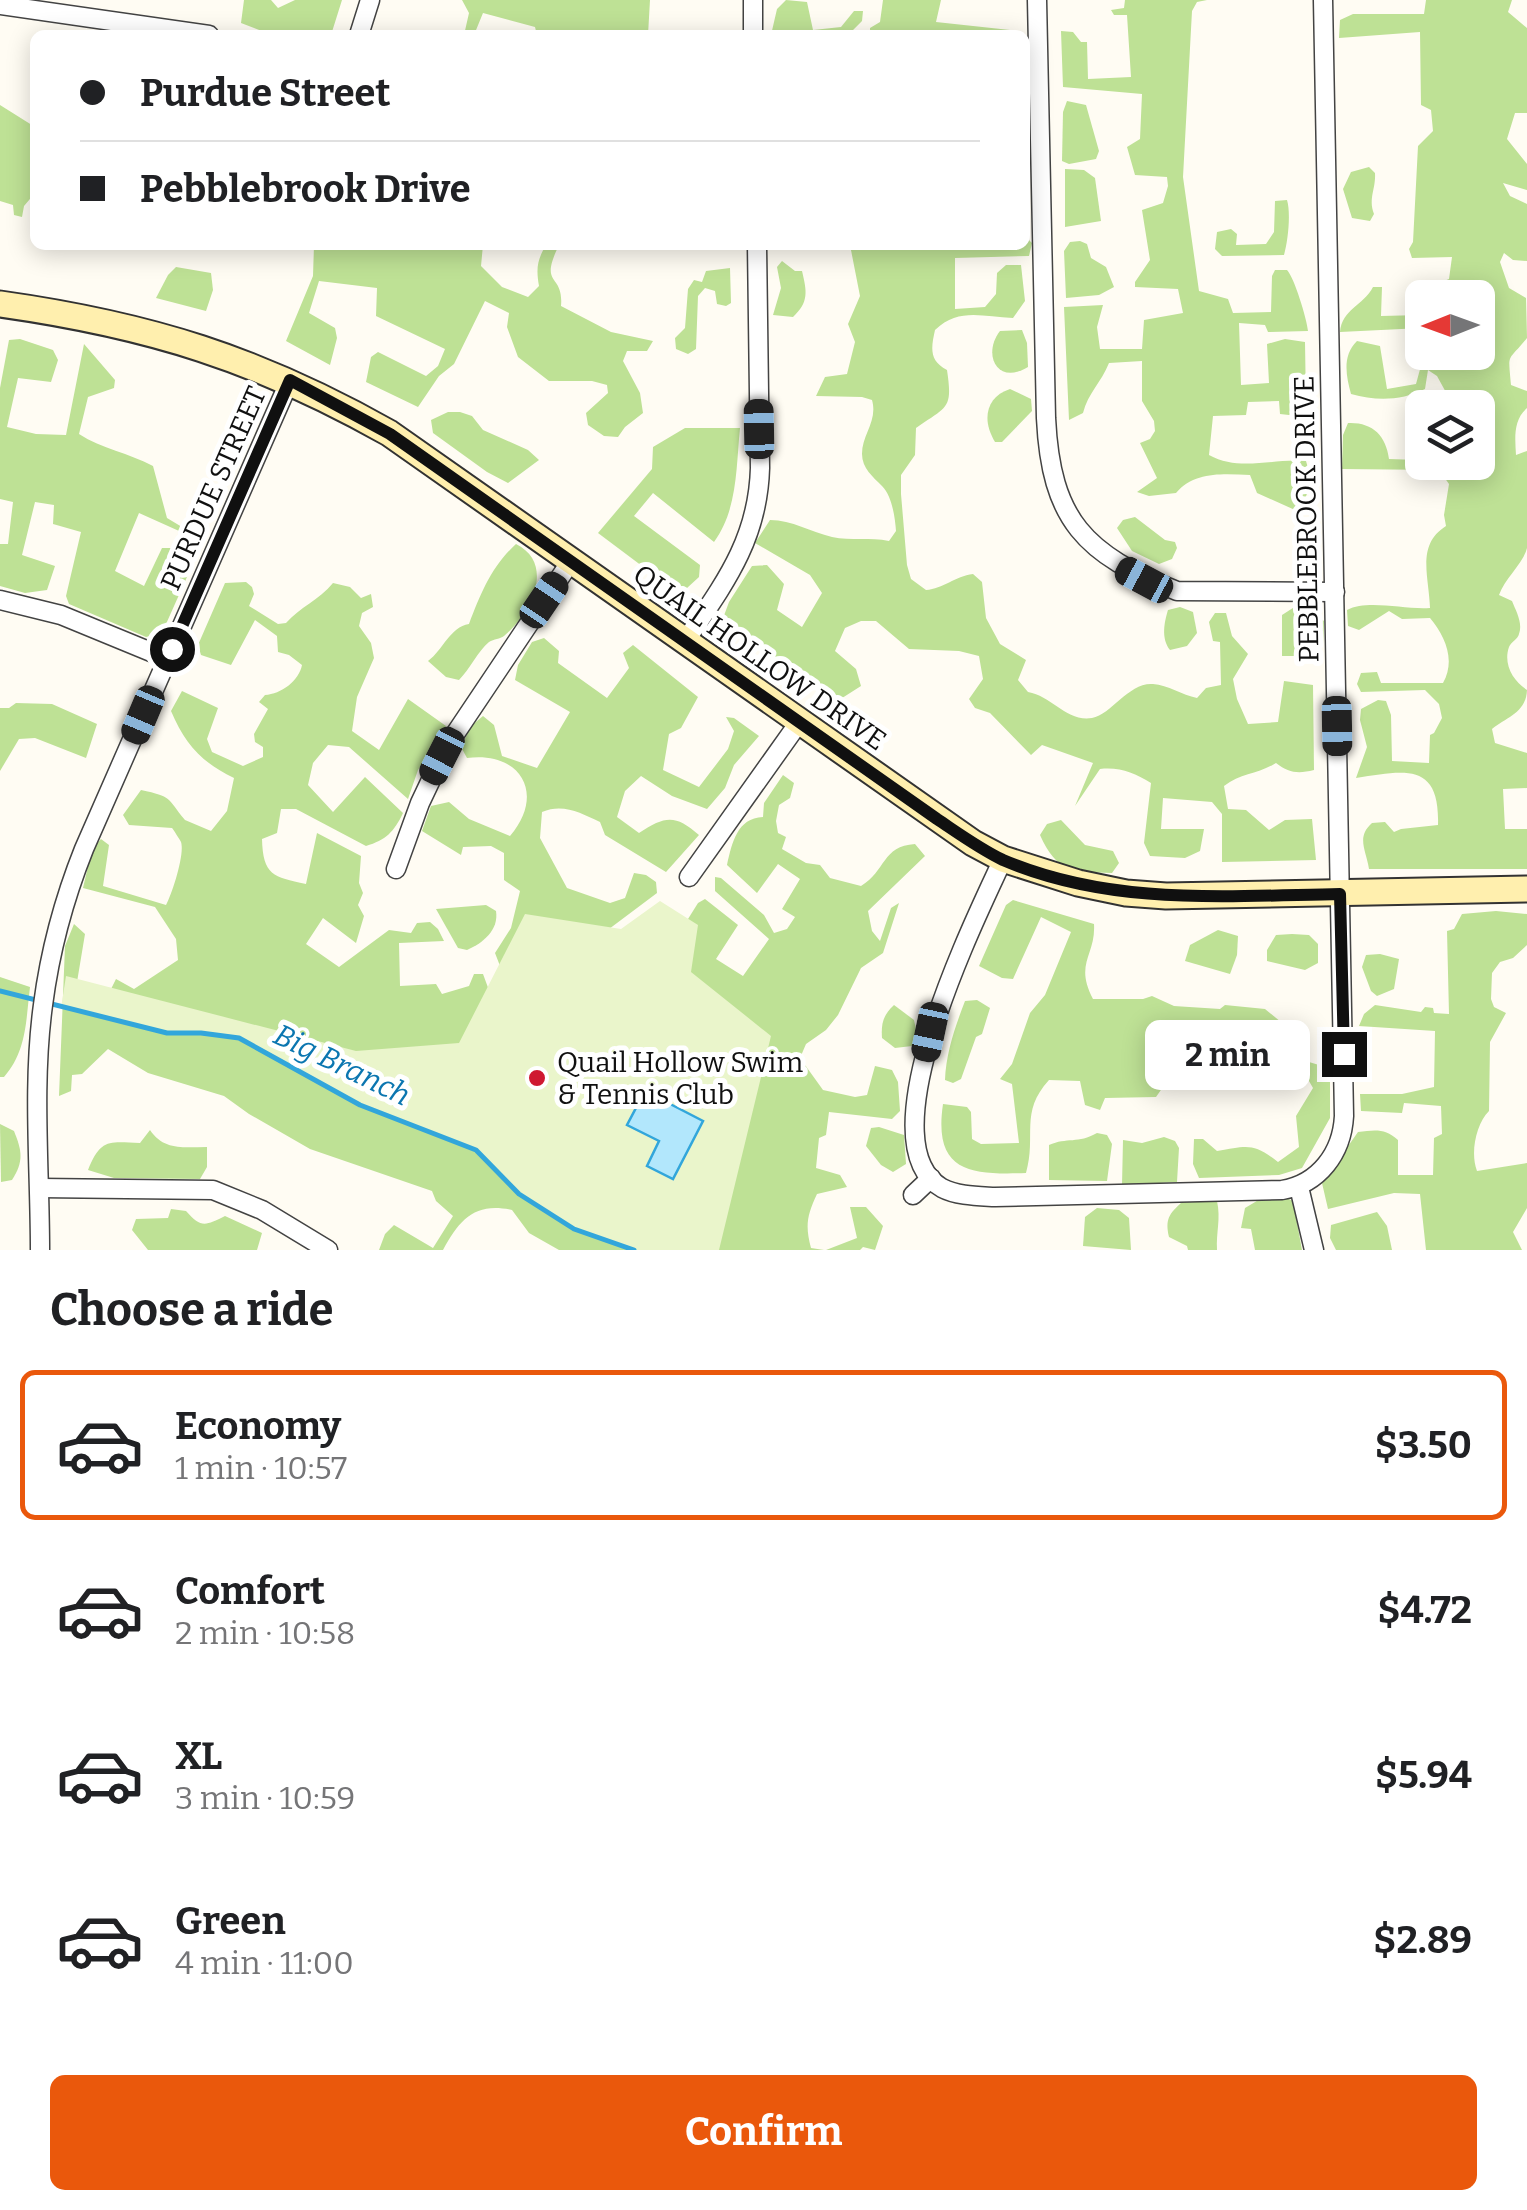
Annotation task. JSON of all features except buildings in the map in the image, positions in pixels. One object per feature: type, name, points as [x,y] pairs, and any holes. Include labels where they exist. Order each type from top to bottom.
[{"type":"street","points":[[361,30],[370,0]]},
{"type":"street","points":[[752,0],[753,30]]},
{"type":"street","points":[[1038,0],[1046,418],[1057,492],[1086,539],[1125,569],[1156,584],[1178,591],[1335,592]]},
{"type":"street","name":"PEBBLEBROOK DRIVE","points":[[1298,1187],[1328,1162],[1344,1123],[1323,0]]},
{"type":"street","points":[[0,6],[173,30]]},
{"type":"street","points":[[686,640],[742,552],[756,505],[760,468],[756,250]]},
{"type":"street","name":"QUAIL HOLLOW DRIVE","points":[[0,304],[155,333],[242,360],[290,380],[390,434],[937,819],[1002,859],[1078,883],[1126,893],[1183,897],[1527,889]]},
{"type":"street","name":"PURDUE STREET","points":[[40,1250],[42,1006],[62,910],[84,849],[290,380]]},
{"type":"street","points":[[396,869],[420,803],[448,746],[571,561]]},
{"type":"street","points":[[0,600],[61,615],[168,659]]},
{"type":"street","points":[[689,877],[800,721]]},
{"type":"street","points":[[1002,859],[949,976],[930,1032],[916,1114],[919,1151],[931,1178],[941,1188],[994,1197],[1298,1187],[1314,1250]]},
{"type":"street","points":[[913,1195],[931,1178]]},
{"type":"street","points":[[40,1188],[213,1190],[262,1210],[328,1250]]},
{"type":"green space","points":[[244,0],[271,0],[278,8],[295,0],[342,0],[333,30],[259,30],[241,23]]},
{"type":"green space","points":[[462,0],[650,0],[648,30],[536,30],[483,13],[476,30],[465,30],[469,13]]},
{"type":"green space","points":[[786,0],[807,2],[813,30],[772,30],[777,9]]},
{"type":"green space","points":[[883,0],[941,0],[936,22],[1010,30],[870,30],[880,22]]},
{"type":"green space","points":[[1125,0],[1207,0],[1197,2],[1192,11],[1183,177],[1199,291],[1228,299],[1233,313],[1271,312],[1272,276],[1275,270],[1287,270],[1308,331],[1268,332],[1265,325],[1239,323],[1241,385],[1269,383],[1267,344],[1285,339],[1305,342],[1306,406],[1289,415],[1280,414],[1279,401],[1248,402],[1246,415],[1213,416],[1209,455],[1244,464],[1306,461],[1309,488],[1295,510],[1257,493],[1250,475],[1201,477],[1176,493],[1149,496],[1137,492],[1157,478],[1140,443],[1150,439],[1155,431],[1154,421],[1142,401],[1142,361],[1109,363],[1083,413],[1069,420],[1064,307],[1103,305],[1097,327],[1100,349],[1142,349],[1144,320],[1183,313],[1178,289],[1135,287],[1150,260],[1142,210],[1163,203],[1168,186],[1167,177],[1135,175],[1127,147],[1140,139],[1142,94],[1063,87],[1061,31],[1073,32],[1081,42],[1087,42],[1088,79],[1131,77],[1127,15],[1114,15],[1111,10],[1124,8]]},
{"type":"green space","points":[[1426,0],[1512,0],[1508,12],[1527,28],[1527,113],[1515,113],[1507,139],[1527,164],[1527,190],[1503,183],[1510,196],[1527,204],[1527,261],[1513,260],[1504,253],[1500,262],[1509,288],[1526,298],[1527,338],[1510,358],[1509,367],[1511,385],[1527,391],[1527,408],[1517,424],[1515,442],[1516,455],[1527,451],[1527,548],[1499,595],[1512,601],[1519,617],[1519,634],[1509,647],[1507,660],[1517,682],[1527,690],[1515,714],[1492,729],[1495,743],[1527,753],[1527,788],[1503,789],[1505,829],[1527,829],[1527,869],[1369,869],[1363,844],[1364,833],[1372,823],[1385,822],[1394,832],[1438,825],[1437,804],[1426,780],[1404,773],[1356,778],[1367,747],[1361,709],[1378,700],[1386,701],[1391,715],[1392,761],[1429,763],[1430,735],[1442,718],[1439,704],[1425,690],[1361,692],[1357,684],[1361,673],[1377,672],[1381,683],[1443,683],[1449,657],[1430,618],[1402,619],[1389,611],[1359,630],[1348,626],[1347,610],[1376,605],[1430,608],[1427,552],[1446,526],[1446,480],[1495,480],[1495,390],[1445,390],[1437,376],[1428,370],[1495,370],[1495,280],[1447,280],[1452,257],[1412,258],[1409,249],[1413,242],[1418,146],[1433,131],[1431,110],[1421,105],[1420,32],[1339,38],[1340,20],[1353,14],[1424,14]]},
{"type":"green space","points":[[854,11],[863,11],[862,21],[853,30],[813,30],[841,27]]},
{"type":"green space","points":[[1067,101],[1086,105],[1099,151],[1096,159],[1069,164],[1062,161],[1063,112]]},
{"type":"green space","points":[[0,105],[30,124],[30,199],[22,217],[14,215],[13,205],[0,201]]},
{"type":"green space","points":[[1369,167],[1375,173],[1374,214],[1370,221],[1352,218],[1343,189],[1351,172]]},
{"type":"green space","points":[[1065,169],[1084,170],[1095,178],[1101,221],[1065,227]]},
{"type":"green space","points":[[1287,200],[1289,227],[1284,255],[1222,256],[1215,249],[1217,232],[1231,229],[1237,234],[1236,245],[1266,244],[1274,232],[1275,201]]},
{"type":"green space","points":[[1070,242],[1087,244],[1091,258],[1106,267],[1114,287],[1099,295],[1066,298],[1064,251]]},
{"type":"green space","points":[[1032,243],[1029,256],[955,258],[955,309],[985,307],[996,294],[997,273],[1006,265],[1021,265],[1025,301],[1013,318],[962,316],[935,330],[933,353],[947,370],[949,393],[941,411],[916,428],[915,455],[901,475],[911,579],[926,590],[973,574],[982,582],[986,618],[1000,644],[1026,660],[1018,680],[1028,692],[1083,718],[1107,711],[1144,685],[1159,685],[1197,698],[1206,688],[1221,685],[1220,642],[1213,641],[1209,622],[1215,613],[1226,613],[1232,636],[1248,654],[1233,679],[1248,724],[1278,722],[1284,681],[1313,685],[1314,770],[1294,772],[1276,763],[1237,778],[1224,786],[1228,809],[1246,810],[1269,830],[1285,820],[1312,819],[1316,860],[1222,862],[1222,814],[1212,802],[1163,798],[1161,829],[1204,829],[1200,851],[1185,858],[1150,856],[1144,843],[1151,783],[1127,771],[1100,769],[1075,806],[1093,763],[1042,745],[1031,755],[990,713],[975,708],[969,699],[983,679],[979,656],[909,649],[876,621],[861,621],[845,628],[835,651],[856,669],[861,686],[839,700],[722,621],[752,566],[767,565],[784,584],[777,610],[802,627],[822,593],[810,575],[755,543],[770,520],[839,538],[889,541],[896,531],[888,495],[862,459],[873,414],[872,400],[816,396],[825,377],[847,374],[855,342],[848,324],[860,296],[851,250],[1030,250]]},
{"type":"green space","points":[[314,250],[483,250],[481,266],[502,287],[528,297],[539,286],[538,265],[544,250],[557,250],[551,274],[559,288],[561,306],[611,332],[653,341],[647,351],[627,351],[623,361],[640,393],[643,413],[618,437],[604,436],[588,425],[586,413],[608,393],[607,385],[549,381],[518,357],[507,327],[509,313],[485,301],[454,364],[439,376],[418,407],[366,382],[371,357],[378,352],[426,376],[438,366],[445,349],[376,316],[377,288],[319,281],[309,313],[335,328],[337,338],[330,365],[286,341],[313,276]]},
{"type":"green space","points":[[782,261],[795,271],[802,271],[804,278],[804,301],[793,317],[773,315],[781,288],[777,267]]},
{"type":"green space","points":[[176,267],[211,273],[213,290],[206,311],[156,298]]},
{"type":"green space","points":[[730,268],[731,303],[717,304],[715,291],[705,288],[698,296],[696,349],[688,354],[676,349],[675,338],[685,328],[688,289],[694,280],[702,282],[706,271]]},
{"type":"green space","points":[[1373,287],[1382,287],[1381,316],[1405,315],[1405,329],[1340,332],[1345,318]]},
{"type":"green space","points":[[1022,330],[1028,367],[1008,373],[996,365],[992,349],[1000,331]]},
{"type":"green space","points":[[20,339],[53,350],[58,360],[51,382],[18,378],[7,427],[36,434],[66,435],[84,344],[115,380],[114,388],[88,397],[79,434],[153,466],[167,518],[188,535],[139,513],[115,571],[144,586],[162,548],[180,548],[195,559],[162,633],[146,637],[69,604],[66,596],[81,532],[53,524],[54,505],[35,502],[22,555],[55,566],[47,590],[25,593],[0,586],[0,544],[8,544],[13,502],[0,499],[0,388],[9,340]]},
{"type":"green space","points":[[1357,341],[1380,346],[1387,389],[1416,384],[1420,370],[1428,370],[1425,389],[1405,390],[1405,396],[1379,399],[1351,394],[1349,353]]},
{"type":"green space","points":[[1010,389],[1031,399],[1032,411],[1002,442],[995,442],[988,426],[988,411],[995,398]]},
{"type":"green space","points":[[448,412],[472,416],[483,430],[528,450],[539,460],[508,483],[487,472],[433,433],[431,420]]},
{"type":"green space","points":[[1348,423],[1376,432],[1385,443],[1389,459],[1405,460],[1405,470],[1342,469],[1343,435]]},
{"type":"green space","points":[[685,428],[740,428],[732,502],[714,542],[653,493],[634,516],[700,565],[699,577],[687,588],[658,578],[598,533],[652,469],[653,447]]},
{"type":"green space","points":[[1135,517],[1165,540],[1175,542],[1177,548],[1172,559],[1159,564],[1132,551],[1117,528],[1123,520]]},
{"type":"green space","points":[[516,544],[535,564],[537,576],[530,602],[514,627],[485,646],[459,680],[446,677],[428,661],[452,634],[469,624],[493,571]]},
{"type":"green space","points":[[246,582],[254,594],[249,606],[278,624],[286,623],[333,583],[350,587],[361,598],[371,594],[373,607],[362,613],[359,626],[371,643],[374,658],[357,697],[352,731],[379,750],[408,699],[446,726],[418,770],[408,799],[349,747],[328,745],[313,763],[308,785],[333,812],[365,777],[403,813],[393,830],[379,841],[366,846],[296,809],[281,809],[277,833],[262,839],[268,867],[278,876],[306,884],[317,833],[361,856],[359,883],[363,893],[358,905],[364,916],[356,943],[323,918],[306,944],[339,967],[389,930],[411,933],[417,923],[430,922],[438,929],[444,941],[399,943],[400,986],[436,984],[442,994],[469,986],[474,974],[483,974],[490,993],[654,1250],[559,1250],[529,1233],[512,1210],[499,1208],[470,1215],[443,1250],[379,1250],[385,1234],[394,1225],[433,1248],[453,1216],[436,1201],[432,1191],[310,1149],[224,1096],[148,1073],[108,1049],[82,1074],[72,1075],[71,1091],[59,1096],[65,946],[74,924],[85,934],[77,982],[109,993],[116,979],[134,989],[178,960],[176,939],[155,907],[83,888],[92,849],[101,839],[109,845],[103,886],[166,905],[180,864],[181,842],[172,828],[129,825],[123,815],[141,790],[164,797],[185,820],[211,831],[227,811],[234,778],[203,758],[182,733],[171,711],[182,691],[218,708],[207,739],[212,752],[243,766],[263,757],[263,747],[255,742],[254,734],[268,709],[259,702],[265,695],[288,686],[300,671],[302,665],[278,652],[277,636],[255,620],[231,665],[201,655],[198,645],[225,583]]},
{"type":"green space","points":[[1296,606],[1306,607],[1324,621],[1323,644],[1306,656],[1282,656],[1282,615]]},
{"type":"green space","points":[[1180,607],[1193,612],[1197,633],[1187,646],[1170,650],[1164,636],[1165,620],[1168,610]]},
{"type":"green space","points":[[544,638],[559,651],[558,663],[607,698],[629,668],[623,653],[633,645],[698,697],[681,728],[669,734],[663,770],[699,787],[728,749],[734,731],[726,717],[734,718],[759,736],[734,765],[725,788],[707,809],[672,796],[641,776],[625,791],[617,817],[639,833],[670,820],[699,835],[666,872],[605,835],[600,822],[565,809],[542,812],[540,838],[567,888],[610,903],[625,898],[634,873],[656,882],[657,893],[601,935],[502,971],[495,953],[511,928],[520,891],[504,880],[504,853],[491,846],[463,847],[461,855],[422,831],[431,806],[449,802],[469,819],[510,836],[521,820],[526,791],[514,769],[502,761],[467,758],[461,747],[471,726],[483,716],[494,725],[502,756],[537,768],[570,712],[515,680],[518,665],[532,642]]},
{"type":"green space","points":[[16,703],[52,704],[97,724],[86,758],[35,738],[19,739],[0,771],[0,708]]},
{"type":"green space","points":[[783,775],[794,783],[790,798],[779,805],[776,821],[778,833],[786,837],[782,849],[806,863],[820,865],[830,878],[861,886],[896,849],[915,844],[925,856],[868,911],[872,931],[880,941],[891,908],[899,903],[883,953],[861,968],[838,1015],[826,1030],[806,1044],[800,1058],[823,1090],[855,1097],[867,1095],[875,1066],[892,1070],[898,1082],[900,1111],[892,1119],[829,1112],[826,1135],[819,1138],[816,1168],[840,1175],[847,1187],[817,1194],[811,1208],[811,1248],[824,1250],[701,1250],[683,927],[698,903],[705,899],[738,925],[716,959],[743,976],[769,939],[715,891],[715,877],[764,915],[774,933],[787,929],[795,917],[782,909],[800,879],[778,864],[757,893],[727,865],[737,833],[747,822],[763,817],[764,803]]},
{"type":"green space","points":[[1061,820],[1085,845],[1113,851],[1119,863],[1112,873],[1077,871],[1053,857],[1040,835],[1047,824]]},
{"type":"green space","points":[[1013,900],[1094,924],[1085,968],[1093,999],[1152,996],[1174,1006],[1265,1009],[1281,1022],[1269,1075],[1226,1085],[1208,1081],[1188,1066],[1177,1067],[1156,1097],[1105,1098],[1100,1110],[1085,1105],[1080,1081],[1049,1080],[1031,1114],[1026,1173],[988,1173],[960,1165],[944,1144],[943,1104],[967,1107],[971,1112],[972,1139],[981,1144],[1019,1143],[1012,1084],[1000,1079],[1012,1064],[1030,1013],[1045,995],[1071,932],[1041,917],[1013,979],[979,966],[1006,905]]},
{"type":"green space","name":"Quail Hollow Swim & Tennis Club","points":[[660,901],[698,925],[691,972],[771,1036],[719,1250],[634,1250],[574,1229],[519,1194],[476,1150],[360,1105],[239,1038],[167,1033],[61,1008],[66,976],[356,1051],[459,1043],[525,914],[621,929]]},
{"type":"green space","points":[[486,905],[496,911],[492,930],[473,947],[458,948],[436,909]]},
{"type":"green space","points":[[1462,914],[1527,914],[1527,945],[1513,958],[1500,962],[1492,973],[1491,999],[1494,1007],[1506,1013],[1490,1042],[1489,1111],[1478,1131],[1474,1156],[1477,1171],[1527,1163],[1527,1208],[1513,1232],[1522,1250],[1426,1250],[1420,1194],[1394,1193],[1328,1209],[1322,1183],[1358,1132],[1370,1131],[1384,1132],[1398,1140],[1398,1175],[1433,1175],[1434,1138],[1442,1134],[1441,1106],[1404,1103],[1402,1113],[1361,1111],[1360,1094],[1402,1094],[1434,1087],[1435,1031],[1359,1026],[1364,1014],[1375,1005],[1421,1012],[1425,1007],[1433,1008],[1434,1013],[1449,1014],[1447,931],[1454,929]]},
{"type":"green space","points":[[1218,930],[1238,936],[1230,974],[1185,961],[1190,945]]},
{"type":"green space","points":[[1276,935],[1309,935],[1318,944],[1318,963],[1305,970],[1267,961],[1267,950]]},
{"type":"green space","points":[[1366,955],[1399,959],[1394,989],[1377,996],[1371,991],[1362,967]]},
{"type":"green space","points":[[0,977],[30,987],[21,1046],[4,1077],[0,1077]]},
{"type":"green space","points":[[977,1000],[990,1008],[961,1079],[953,1083],[945,1080],[952,1040],[965,1001]]},
{"type":"green space","points":[[894,1005],[914,1020],[917,1034],[912,1046],[895,1048],[882,1038],[883,1020]]},
{"type":"green space","points":[[1309,1062],[1319,1065],[1330,1076],[1330,1118],[1302,1168],[1279,1175],[1199,1178],[1193,1164],[1194,1139],[1203,1139],[1217,1151],[1256,1148],[1278,1162],[1299,1147],[1296,1116],[1313,1088],[1302,1069]]},
{"type":"green space","points":[[0,1124],[14,1131],[20,1156],[12,1180],[1,1182]]},
{"type":"green space","points":[[871,1128],[904,1135],[906,1164],[893,1172],[881,1165],[866,1146]]},
{"type":"green space","points":[[150,1130],[168,1145],[207,1147],[207,1167],[200,1179],[114,1178],[88,1170],[102,1147],[140,1143]]},
{"type":"green space","points":[[1097,1133],[1107,1135],[1112,1144],[1107,1181],[1049,1180],[1049,1145]]},
{"type":"green space","points":[[1164,1137],[1175,1141],[1179,1148],[1177,1182],[1122,1185],[1123,1140],[1142,1143]]},
{"type":"green space","points":[[1272,1192],[1293,1201],[1302,1250],[1255,1250],[1251,1229],[1241,1228],[1245,1208]]},
{"type":"green space","points":[[1217,1201],[1217,1250],[1188,1250],[1169,1237],[1169,1217],[1182,1202]]},
{"type":"green space","points":[[850,1207],[866,1207],[883,1226],[875,1250],[826,1250],[857,1238]]},
{"type":"green space","points":[[1097,1208],[1119,1210],[1129,1218],[1131,1250],[1083,1246],[1085,1217]]},
{"type":"green space","points":[[171,1209],[186,1211],[204,1224],[225,1216],[262,1233],[257,1250],[148,1250],[132,1230],[136,1219],[168,1218]]},
{"type":"green space","points":[[1377,1212],[1387,1226],[1392,1250],[1336,1250],[1330,1238],[1331,1225]]},
{"type":"water","points":[[645,1091],[703,1121],[673,1179],[647,1166],[659,1141],[627,1125]]},
{"type":"waterway","name":"Big Branch","points":[[0,991],[167,1033],[239,1038],[360,1105],[476,1150],[519,1194],[574,1229],[634,1250]]},
{"type":"place","name":"Quail Hollow Swim & Tennis Club","points":[[537,1078]]},
{"type":"route","points":[[172,649],[290,380],[390,434],[937,819],[1002,859],[1078,883],[1126,893],[1183,897],[1340,894],[1344,1054]]}]
